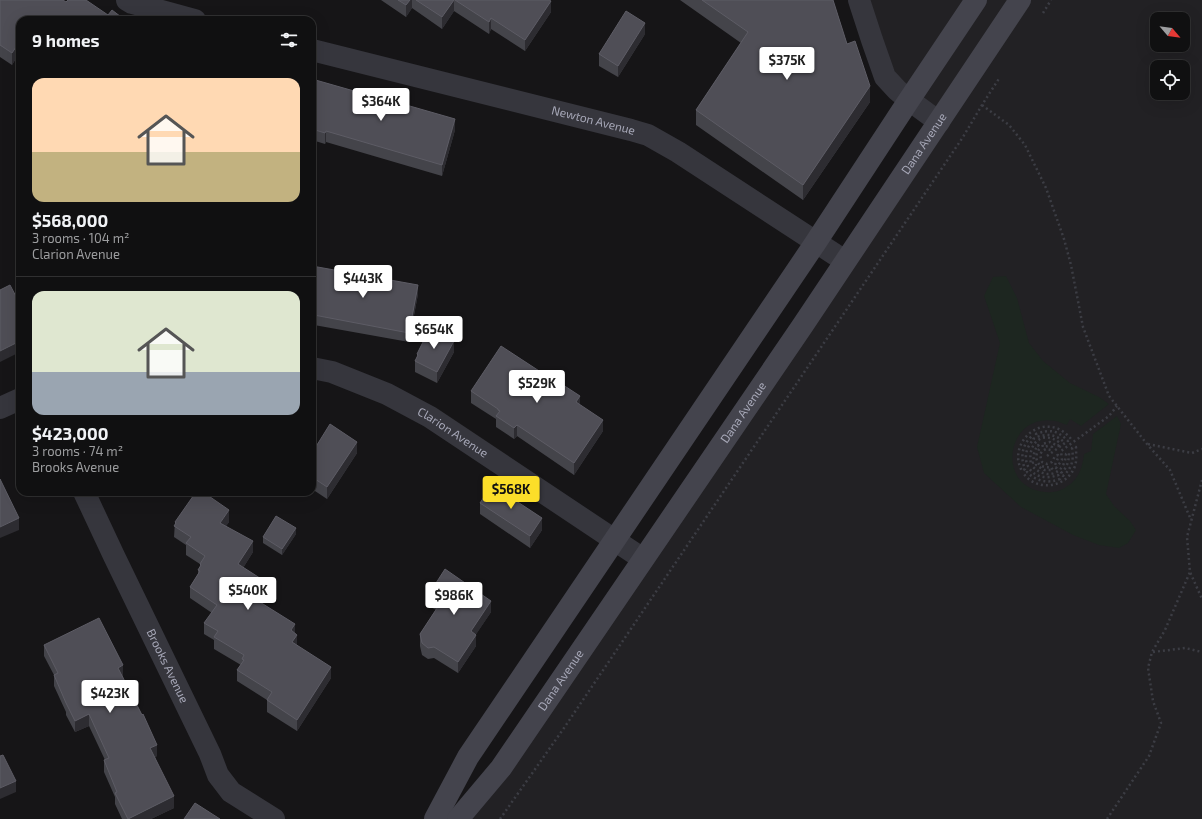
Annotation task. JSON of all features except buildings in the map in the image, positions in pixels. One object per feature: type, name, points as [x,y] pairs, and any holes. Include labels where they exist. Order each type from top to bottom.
[{"type":"street","points":[[127,0],[132,4],[179,16]]},
{"type":"street","points":[[859,0],[885,77],[897,90],[939,122]]},
{"type":"street","points":[[435,819],[468,757],[816,242],[976,0]]},
{"type":"street","name":"Dana Avenue","points":[[458,819],[501,768],[803,325],[1020,0]]},
{"type":"street","name":"Newton Avenue","points":[[316,51],[648,135],[678,152],[845,261]]},
{"type":"street","name":"Clarion Avenue","points":[[316,369],[332,372],[387,394],[430,417],[643,559]]},
{"type":"street","points":[[0,408],[16,401]]},
{"type":"street","name":"Brooks Avenue","points":[[86,496],[123,576],[210,754],[218,775],[231,792],[274,819]]},
{"type":"path","points":[[1043,13],[1051,0]]},
{"type":"path","points":[[500,819],[564,728],[959,144],[1004,72]]},
{"type":"path","points":[[982,105],[1009,125],[1024,145],[1046,188],[1064,239],[1083,328],[1109,396],[1147,444],[1170,470],[1191,520]]},
{"type":"path","points":[[1048,456],[1065,443],[1060,438],[1053,436],[1046,435],[1037,438],[1036,434],[1044,431],[1053,431],[1061,434],[1068,441],[1071,439],[1065,432],[1047,426],[1037,428],[1022,440],[1018,458],[1022,471],[1025,469],[1022,454],[1024,446],[1032,436],[1034,439],[1028,445],[1026,452],[1028,466],[1032,472],[1038,476],[1052,478],[1058,475],[1060,479],[1047,482],[1032,477],[1027,472],[1024,474],[1033,482],[1042,486],[1062,482],[1069,476],[1075,467],[1077,458],[1076,448],[1072,448],[1072,464],[1063,476],[1061,473],[1068,464],[1069,453],[1066,454],[1064,465],[1060,470],[1050,475],[1044,474],[1038,472],[1033,467],[1036,465],[1044,470],[1053,470],[1052,467],[1044,467],[1038,463],[1037,452],[1040,448],[1038,445],[1034,451],[1034,462],[1031,464],[1030,451],[1037,441],[1043,438],[1049,438],[1055,439],[1060,443],[1058,446],[1050,442],[1042,444],[1043,447],[1052,447],[1051,450],[1046,449],[1042,451],[1040,455],[1042,462],[1047,464],[1052,462],[1058,454],[1055,465],[1056,468],[1062,460],[1061,451],[1109,416],[1117,406]]},
{"type":"path","points":[[1147,444],[1192,452],[1202,449]]},
{"type":"path","points":[[1202,480],[1187,537],[1190,572],[1202,599]]},
{"type":"path","points":[[1107,819],[1149,756],[1161,723],[1153,701],[1148,668],[1152,652],[1165,630],[1190,572]]},
{"type":"path","points":[[1152,652],[1185,648],[1202,652]]},
{"type":"shaded area","points":[[859,0],[1202,0],[1202,819],[458,819],[939,122],[909,100]]},
{"type":"shaded area","points":[[1006,276],[1017,298],[1029,343],[1043,361],[1070,383],[1099,397],[1109,404],[1081,426],[1070,419],[1067,425],[1056,421],[1039,421],[1027,427],[1018,437],[1013,449],[1013,462],[1016,475],[1025,485],[1039,491],[1051,492],[1063,489],[1076,479],[1082,465],[1084,454],[1091,451],[1093,434],[1117,416],[1121,424],[1106,494],[1114,506],[1130,521],[1136,530],[1128,543],[1119,548],[1099,545],[1073,535],[1021,507],[984,473],[977,447],[1000,343],[984,296],[993,277]]}]
